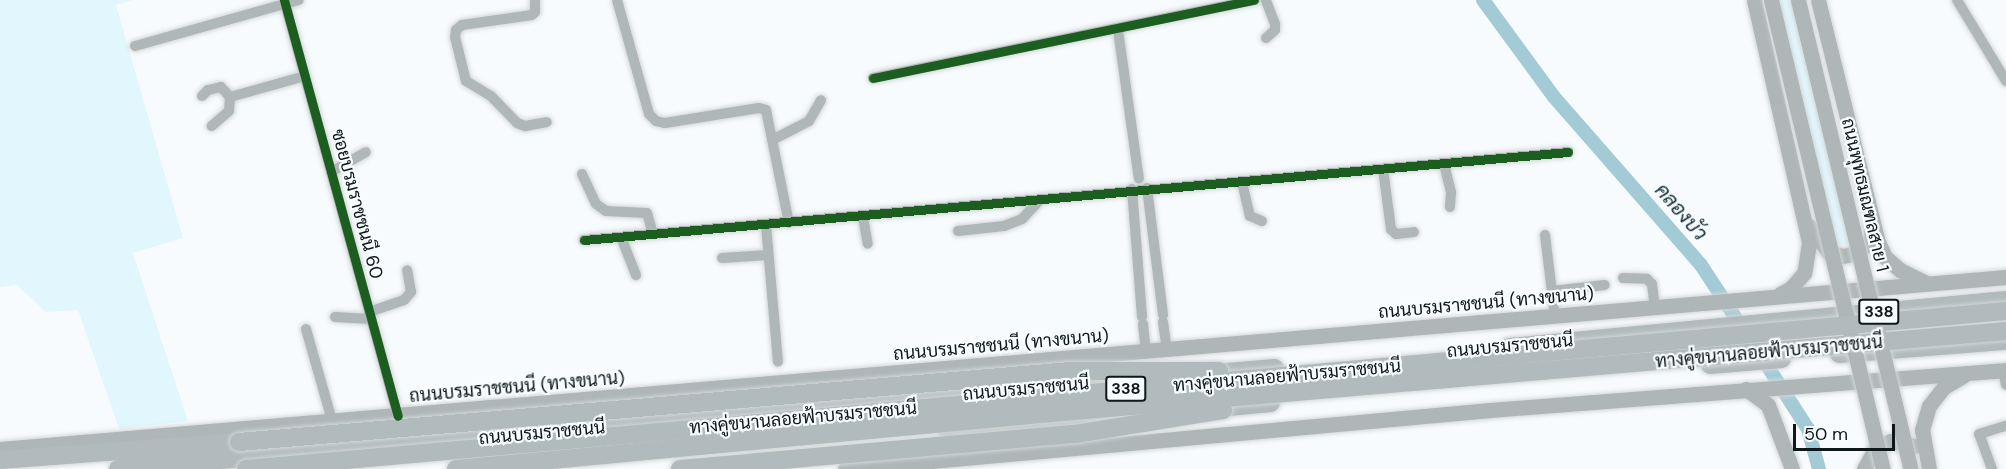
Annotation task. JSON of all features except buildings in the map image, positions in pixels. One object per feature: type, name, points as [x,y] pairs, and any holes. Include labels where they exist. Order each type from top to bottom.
[{"type":"main road","points":[[1754,0],[1805,220],[1810,255],[1804,273],[1791,288],[1774,297]]},
{"type":"main road","points":[[1771,0],[1883,469]]},
{"type":"main road","name":"ถนนพุทธมณฑลสาย 1","points":[[1798,0],[1911,469]]},
{"type":"main road","name":"ถนนพุทธมณฑลสาย 1","points":[[1818,0],[1870,207],[1885,257],[1900,270],[1929,284]]},
{"type":"main road","points":[[1805,220],[1829,253],[1856,253],[1870,242],[1873,228],[1870,207]]},
{"type":"main road","name":"ถนนบรมราชชนนี (ทางขนาน)","points":[[0,449],[2006,277]]},
{"type":"main road","name":"ถนนบรมราชชนนี","points":[[118,469],[2006,300]]},
{"type":"main road","name":"ทางคู่ขนานลอยฟ้าบรมราชชนนี","points":[[456,469],[1051,413],[2006,311]]},
{"type":"main road","name":"ทางคู่ขนานลอยฟ้าบรมราชชนนี","points":[[246,469],[1351,380],[2006,331]]},
{"type":"main road","name":"ถนนบรมราชชนนี","points":[[534,469],[2006,340]]},
{"type":"main road","points":[[0,460],[239,442],[1071,371],[1351,380]]},
{"type":"main road","points":[[845,469],[1746,389],[1968,373],[2005,375]]},
{"type":"main road","points":[[1928,469],[1922,430],[1929,406],[1944,387],[1968,373]]},
{"type":"main road","points":[[680,469],[1075,434],[1351,380]]},
{"type":"main road","points":[[1746,389],[1768,405],[1792,469]]},
{"type":"main road","points":[[1864,469],[1870,453],[1892,441],[1914,446],[1928,469]]},
{"type":"street","points":[[135,46],[285,2],[299,0]]},
{"type":"street","points":[[535,0],[536,12],[531,15],[462,25],[456,30],[455,37],[466,81],[491,96],[517,123],[525,126],[547,122]]},
{"type":"street","points":[[617,0],[648,114],[665,123],[759,108],[766,110],[774,139],[789,223]]},
{"type":"street","points":[[873,78],[1118,30],[1254,0]]},
{"type":"street","points":[[1266,0],[1275,24],[1275,30],[1266,38]]},
{"type":"street","points":[[1957,0],[2006,81]]},
{"type":"street","name":"ซอยบรมราชชนนี 60","points":[[285,2],[398,416]]},
{"type":"street","points":[[1118,30],[1139,179],[1150,191],[1167,350]]},
{"type":"street","points":[[230,97],[305,76]]},
{"type":"street","points":[[202,96],[208,90],[221,87],[230,97],[229,111],[212,126]]},
{"type":"street","points":[[774,139],[809,121],[821,100]]},
{"type":"street","points":[[331,172],[366,152]]},
{"type":"street","points":[[584,240],[863,217],[1568,152]]},
{"type":"street","points":[[1444,164],[1451,192],[1450,207]]},
{"type":"street","points":[[1383,169],[1391,229],[1396,234],[1414,232]]},
{"type":"street","points":[[582,174],[596,204],[606,211],[647,213],[653,234]]},
{"type":"street","points":[[1139,179],[1130,193],[1146,352]]},
{"type":"street","points":[[1242,182],[1250,216],[1262,221]]},
{"type":"street","points":[[958,231],[1004,226],[1022,219],[1039,201]]},
{"type":"street","points":[[863,217],[868,244]]},
{"type":"street","points":[[766,225],[778,361]]},
{"type":"street","points":[[1545,235],[1556,316]]},
{"type":"street","points":[[621,237],[636,274]]},
{"type":"street","points":[[722,258],[768,255]]},
{"type":"street","points":[[335,317],[370,315],[404,300],[411,292],[407,270]]},
{"type":"street","points":[[1623,278],[1647,279],[1652,284],[1655,307]]},
{"type":"street","points":[[1552,291],[1605,285]]},
{"type":"street","points":[[306,329],[332,420]]},
{"type":"street","points":[[1992,469],[1979,434],[2006,426]]},
{"type":"shaded area","points":[[0,0],[133,0],[116,5],[183,238],[133,253],[188,421],[119,429],[78,310],[46,312],[17,285],[0,287]]},
{"type":"shaded area","points":[[1764,0],[1805,0],[1859,219],[1861,242],[1847,245],[1824,241],[1817,229]]},
{"type":"waterway","name":"คลองบัว","points":[[1483,0],[1554,97],[1701,265],[1745,332]]},
{"type":"waterway","name":"คลองบัว","points":[[1759,353],[1808,429],[1819,469]]},
{"type":"cycle path","points":[[284,0],[398,416]]},
{"type":"cycle path","points":[[873,78],[1254,0]]},
{"type":"cycle path","points":[[584,240],[1568,152]]}]
